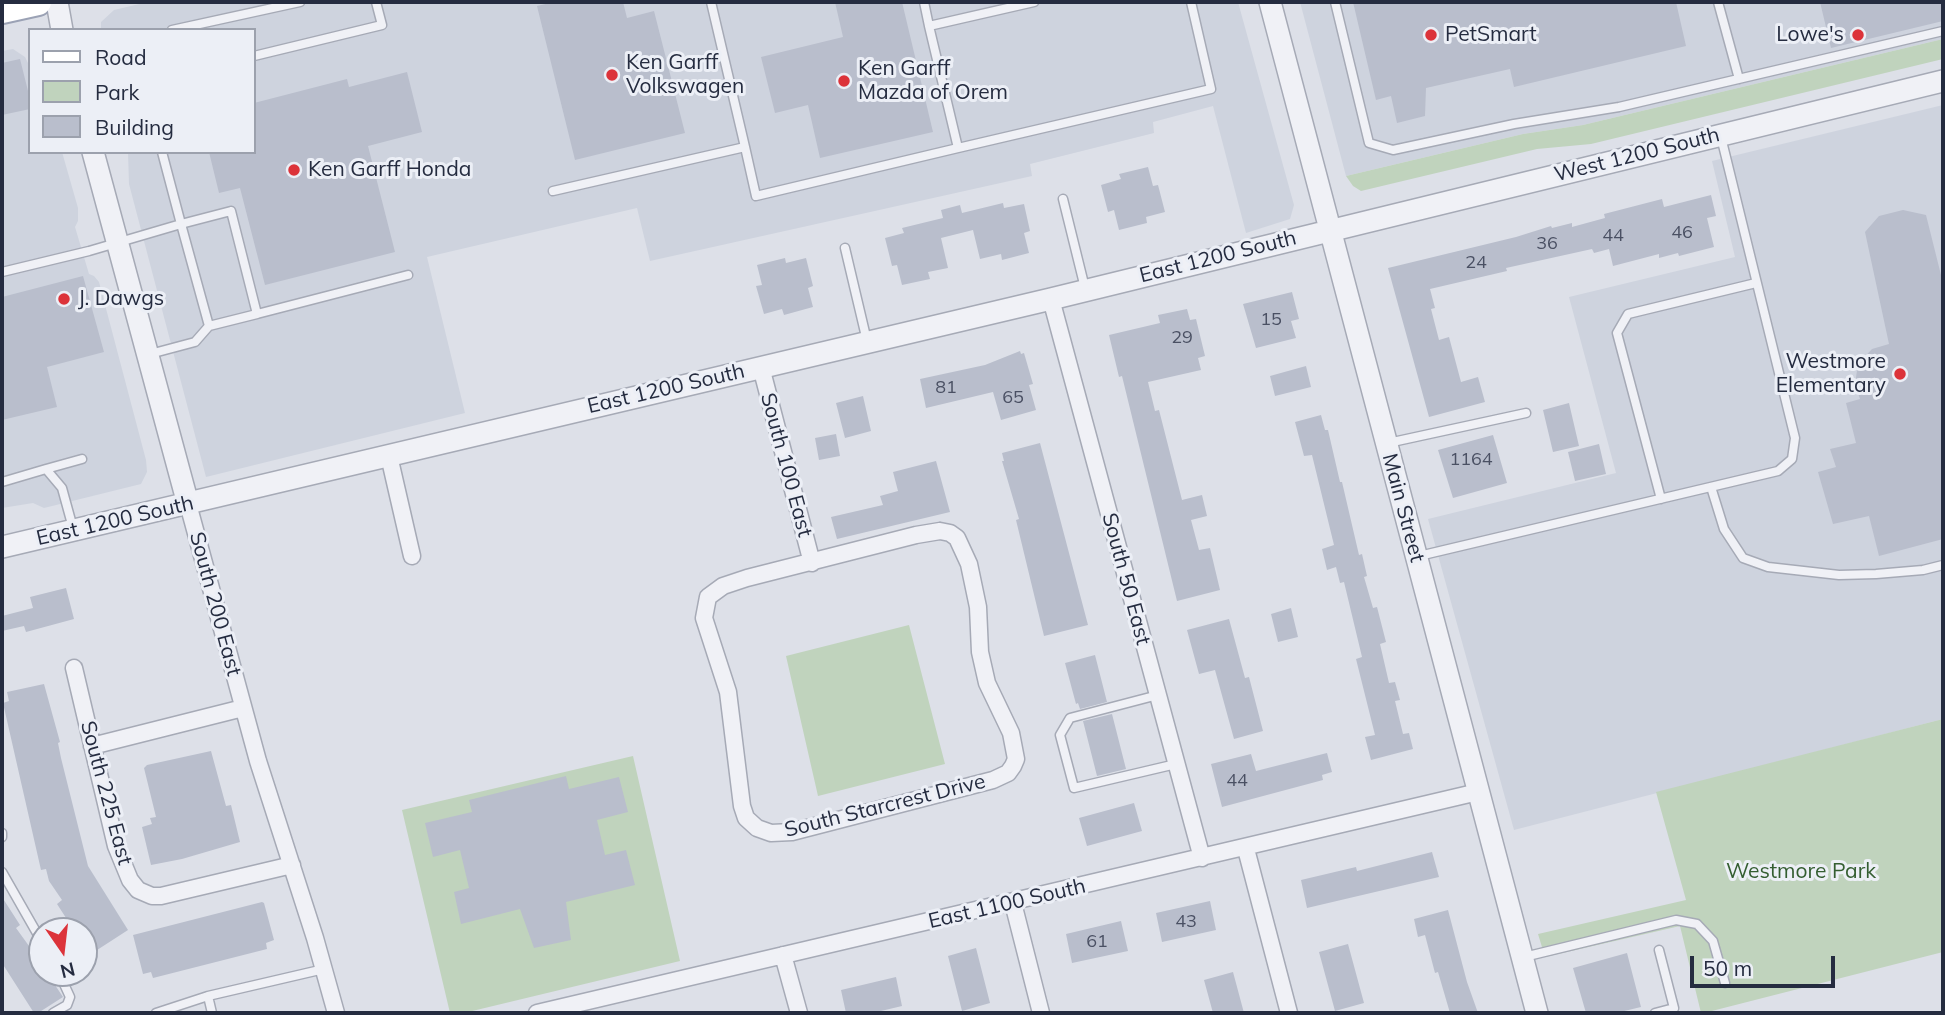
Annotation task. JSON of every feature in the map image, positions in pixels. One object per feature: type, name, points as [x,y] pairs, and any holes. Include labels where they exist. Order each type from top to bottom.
[{"type":"main road","points":[[2,10],[38,2]]},
{"type":"street","points":[[57,2],[62,28]]},
{"type":"street","name":"Main Street","points":[[1270,2],[1537,1013]]},
{"type":"street","name":"West 1200 South","points":[[1330,229],[1943,81]]},
{"type":"street","name":"South 200 East","points":[[94,154],[243,708],[336,1013]]},
{"type":"street","name":"East 1200 South","points":[[2,547],[1051,299],[1330,229]]},
{"type":"street","name":"South 50 East","points":[[1051,299],[1202,858]]},
{"type":"street","name":"South 100 East","points":[[761,367],[812,563]]},
{"type":"street","points":[[389,456],[412,556]]},
{"type":"street","name":"South Starcrest Drive","points":[[940,531],[957,538],[969,564],[978,607],[980,652],[987,683],[1011,733],[1015,749],[1016,759],[1008,773],[993,780],[792,832],[771,833],[750,824],[741,806],[728,692],[708,632],[705,607],[708,597],[723,586],[812,563],[916,535],[940,531]]},
{"type":"street","name":"South 225 East","points":[[74,668],[122,863],[138,890],[152,896],[161,896],[292,865]]},
{"type":"street","points":[[92,746],[243,708]]},
{"type":"street","name":"East 1100 South","points":[[537,1013],[562,1010],[783,955],[1246,849],[1478,792]]},
{"type":"street","points":[[1246,849],[1289,1013]]},
{"type":"street","points":[[1013,903],[1041,1013]]},
{"type":"street","points":[[783,955],[799,1013]]},
{"type":"lane","points":[[181,28],[300,2]]},
{"type":"lane","points":[[256,56],[382,25],[376,2]]},
{"type":"lane","points":[[711,2],[756,196],[1211,89],[1191,2]]},
{"type":"lane","points":[[924,2],[958,148]]},
{"type":"lane","points":[[929,26],[1034,2]]},
{"type":"lane","points":[[1335,2],[1369,143],[1393,150],[1514,124],[1619,107],[1943,31]]},
{"type":"lane","points":[[1718,2],[1739,79]]},
{"type":"lane","points":[[1416,557],[1778,471],[1792,459],[1795,438],[1720,135]]},
{"type":"lane","points":[[553,191],[744,146]]},
{"type":"lane","points":[[163,154],[209,326]]},
{"type":"lane","points":[[1063,199],[1085,290]]},
{"type":"lane","points":[[2,272],[231,211],[257,314]]},
{"type":"lane","points":[[845,248],[867,342]]},
{"type":"lane","points":[[147,355],[195,342],[209,326],[408,275]]},
{"type":"lane","points":[[1661,499],[1617,333],[1628,314],[1756,283]]},
{"type":"lane","points":[[1386,444],[1526,413]]},
{"type":"lane","points":[[2,482],[82,459]]},
{"type":"lane","points":[[46,469],[62,488],[73,530]]},
{"type":"lane","points":[[1710,487],[1724,529],[1743,558],[1768,567],[1839,576],[1876,575],[1943,565]]},
{"type":"lane","points":[[1158,695],[1070,719],[1060,735],[1074,788],[1176,764]]},
{"type":"lane","points":[[2,872],[28,918]]},
{"type":"lane","points":[[1521,957],[1676,920],[1696,924],[1713,941],[1725,984]]},
{"type":"lane","points":[[1656,1013],[1674,1008],[1659,950]]},
{"type":"lane","points":[[156,1013],[208,996],[324,969]]},
{"type":"lane","points":[[53,1013],[68,1004],[70,997],[65,987]]},
{"type":"lane","points":[[208,996],[212,1013]]},
{"type":"shaded area","points":[[148,2],[1238,2],[1294,205],[1290,219],[1246,233],[1213,106],[1153,122],[1154,133],[1030,164],[1032,176],[650,261],[637,208],[427,257],[465,413],[206,477],[129,184],[128,154],[256,154],[256,28],[101,28],[101,22],[114,10]]},
{"type":"shaded area","points":[[1300,2],[1943,2],[1943,39],[1583,125],[1523,134],[1346,176]]},
{"type":"shaded area","points":[[13,49],[25,57],[28,63],[28,154],[63,154],[78,208],[75,227],[89,274],[99,282],[146,460],[147,472],[141,484],[44,508],[33,503],[2,508],[2,51]]},
{"type":"shaded area","points":[[1943,105],[1943,719],[1514,830],[1428,519],[1616,473],[1569,297],[1735,257],[1712,161]]},
{"type":"green space","points":[[1943,39],[1943,59],[1591,144],[1537,149],[1361,191],[1353,186],[1346,176],[1523,134],[1583,125]]},
{"type":"green space","points":[[909,625],[945,764],[818,796],[786,656]]},
{"type":"green space","name":"Westmore Park","points":[[1943,719],[1943,952],[1704,1013],[1701,1013],[1680,926],[1545,957],[1538,934],[1686,900],[1656,792]]},
{"type":"green space","points":[[633,756],[680,961],[464,1013],[450,1013],[402,810]]},
{"type":"building","name":"Ken Garff Volkswagen","points":[[554,2],[623,2],[627,18],[654,11],[685,133],[575,160],[537,6]]},
{"type":"building","name":"Ken Garff Mazda of Orem","points":[[835,2],[902,2],[933,132],[820,158],[808,105],[775,113],[761,57],[843,37]]},
{"type":"building","points":[[1353,2],[1676,2],[1686,46],[1514,87],[1510,69],[1426,88],[1425,116],[1397,123],[1391,96],[1376,100]]},
{"type":"building","name":"Lowe's","points":[[1820,2],[1943,2],[1943,21],[1831,48]]},
{"type":"building","points":[[20,59],[28,91],[28,109],[2,115],[2,63]]},
{"type":"building","name":"Ken Garff Honda","points":[[407,72],[422,132],[368,146],[395,252],[265,285],[240,188],[219,193],[209,154],[256,154],[256,102],[347,79],[349,87]]},
{"type":"building","points":[[1148,167],[1153,186],[1158,185],[1165,212],[1146,217],[1147,223],[1119,230],[1114,210],[1108,212],[1101,185],[1121,179],[1119,174]]},
{"type":"building","points":[[1711,195],[1716,216],[1707,218],[1714,247],[1679,256],[1678,253],[1659,258],[1659,254],[1613,266],[1609,249],[1594,253],[1592,249],[1506,268],[1507,271],[1430,289],[1435,308],[1431,309],[1439,340],[1449,337],[1461,382],[1478,377],[1485,402],[1429,417],[1388,268],[1551,226],[1552,228],[1572,223],[1572,227],[1605,218],[1604,214],[1662,199],[1664,207]]},
{"type":"building","points":[[1003,203],[1004,208],[1024,204],[1030,231],[1024,233],[1029,253],[1002,260],[1001,254],[980,259],[973,230],[941,238],[948,268],[928,272],[930,279],[902,285],[897,265],[892,266],[885,238],[904,233],[902,228],[943,218],[941,210],[960,205],[962,213]]},
{"type":"building","name":"Westmore Elementary","points":[[1903,210],[1926,215],[1943,283],[1943,539],[1879,556],[1869,516],[1833,524],[1818,472],[1836,467],[1830,449],[1856,443],[1846,403],[1860,399],[1855,384],[1858,364],[1872,349],[1889,344],[1865,232],[1879,216]]},
{"type":"building","points":[[785,258],[786,263],[806,258],[813,286],[808,288],[813,307],[784,315],[782,309],[764,314],[756,286],[762,285],[757,265]]},
{"type":"building","points":[[83,276],[104,352],[47,367],[57,407],[2,420],[2,297]]},
{"type":"building","points":[[1292,292],[1299,319],[1291,321],[1296,338],[1256,348],[1243,304]]},
{"type":"building","points":[[1187,309],[1190,320],[1196,319],[1205,356],[1198,358],[1201,370],[1148,382],[1155,411],[1159,410],[1182,500],[1202,495],[1207,516],[1191,520],[1199,550],[1210,548],[1220,590],[1177,601],[1122,376],[1119,377],[1109,335],[1160,323],[1158,315]]},
{"type":"building","points":[[1020,351],[1021,354],[1024,353],[1033,384],[1029,385],[1036,410],[1001,420],[993,392],[926,408],[920,379],[985,365]]},
{"type":"building","points":[[1306,366],[1311,387],[1275,396],[1270,376]]},
{"type":"building","points":[[863,396],[871,431],[845,438],[836,403]]},
{"type":"building","points":[[1569,403],[1579,446],[1553,452],[1543,410]]},
{"type":"building","points":[[1321,415],[1325,430],[1328,430],[1359,555],[1362,554],[1367,576],[1364,577],[1373,608],[1377,607],[1386,642],[1380,644],[1389,683],[1395,682],[1400,700],[1395,701],[1403,734],[1409,733],[1413,749],[1371,760],[1365,737],[1375,735],[1356,659],[1362,657],[1344,582],[1340,583],[1336,567],[1327,570],[1322,549],[1334,545],[1312,455],[1304,456],[1295,422]]},
{"type":"building","points":[[836,434],[840,456],[819,460],[815,438]]},
{"type":"building","points":[[1493,435],[1507,483],[1453,498],[1438,450]]},
{"type":"building","points":[[1040,443],[1088,625],[1044,636],[1016,520],[1019,519],[1002,461],[1002,453]]},
{"type":"building","points":[[1599,444],[1606,474],[1575,481],[1568,452]]},
{"type":"building","points":[[936,461],[950,512],[837,539],[831,517],[883,505],[880,496],[898,491],[893,472]]},
{"type":"building","points":[[66,588],[74,619],[26,632],[24,626],[2,631],[2,616],[33,608],[30,597]]},
{"type":"building","points":[[1291,608],[1298,637],[1278,642],[1271,614]]},
{"type":"building","points":[[1229,619],[1245,678],[1249,677],[1263,731],[1234,739],[1215,670],[1199,674],[1187,630]]},
{"type":"building","points":[[1095,655],[1107,702],[1080,709],[1078,703],[1076,704],[1065,663]]},
{"type":"building","points":[[44,684],[88,866],[128,930],[98,949],[98,917],[65,917],[57,904],[62,900],[49,881],[46,869],[41,870],[3,703],[9,701],[7,692]]},
{"type":"building","points":[[1112,714],[1126,769],[1097,776],[1083,721]]},
{"type":"building","points":[[211,751],[226,806],[231,805],[240,842],[151,865],[142,827],[152,824],[150,818],[156,817],[144,768],[147,765]]},
{"type":"building","points":[[1327,753],[1332,772],[1322,775],[1323,780],[1222,807],[1211,764],[1251,754],[1256,771]]},
{"type":"building","points":[[566,776],[569,789],[619,777],[628,812],[597,820],[605,855],[626,850],[635,885],[566,902],[571,940],[534,948],[520,909],[461,924],[454,892],[469,888],[460,850],[433,857],[425,823],[472,812],[469,800]]},
{"type":"building","points":[[1134,803],[1142,831],[1087,846],[1079,818]]},
{"type":"building","points":[[1432,852],[1439,877],[1307,908],[1301,880],[1356,867],[1357,871]]},
{"type":"building","points":[[2,897],[20,925],[16,928],[28,945],[28,987],[56,987],[63,997],[34,1013],[2,963]]},
{"type":"building","points":[[1210,901],[1216,930],[1162,942],[1156,913]]},
{"type":"building","points":[[262,902],[274,940],[266,943],[267,949],[153,978],[151,972],[143,974],[133,935]]},
{"type":"building","points":[[1448,910],[1478,1013],[1450,1013],[1425,935],[1418,937],[1414,919]]},
{"type":"building","points":[[1121,921],[1128,951],[1072,963],[1066,934]]},
{"type":"building","points":[[1348,944],[1364,1003],[1335,1011],[1319,952]]},
{"type":"building","points":[[976,948],[990,1003],[962,1011],[948,956]]},
{"type":"building","points":[[1627,953],[1641,1007],[1616,1013],[1586,1013],[1573,968]]},
{"type":"building","points":[[1233,972],[1244,1013],[1213,1013],[1204,980]]},
{"type":"building","points":[[896,977],[902,1006],[881,1011],[882,1013],[846,1013],[841,990]]},
{"type":"place","name":"PetSmart","points":[[1431,35]]},
{"type":"place","name":"Lowe's","points":[[1858,35]]},
{"type":"place","name":"Ken Garff Volkswagen","points":[[612,75]]},
{"type":"place","name":"Ken Garff Mazda of Orem","points":[[844,81]]},
{"type":"place","name":"Ken Garff Honda","points":[[294,170]]},
{"type":"place","name":"J. Dawgs","points":[[64,299]]},
{"type":"place","name":"Westmore Elementary","points":[[1900,374]]}]
